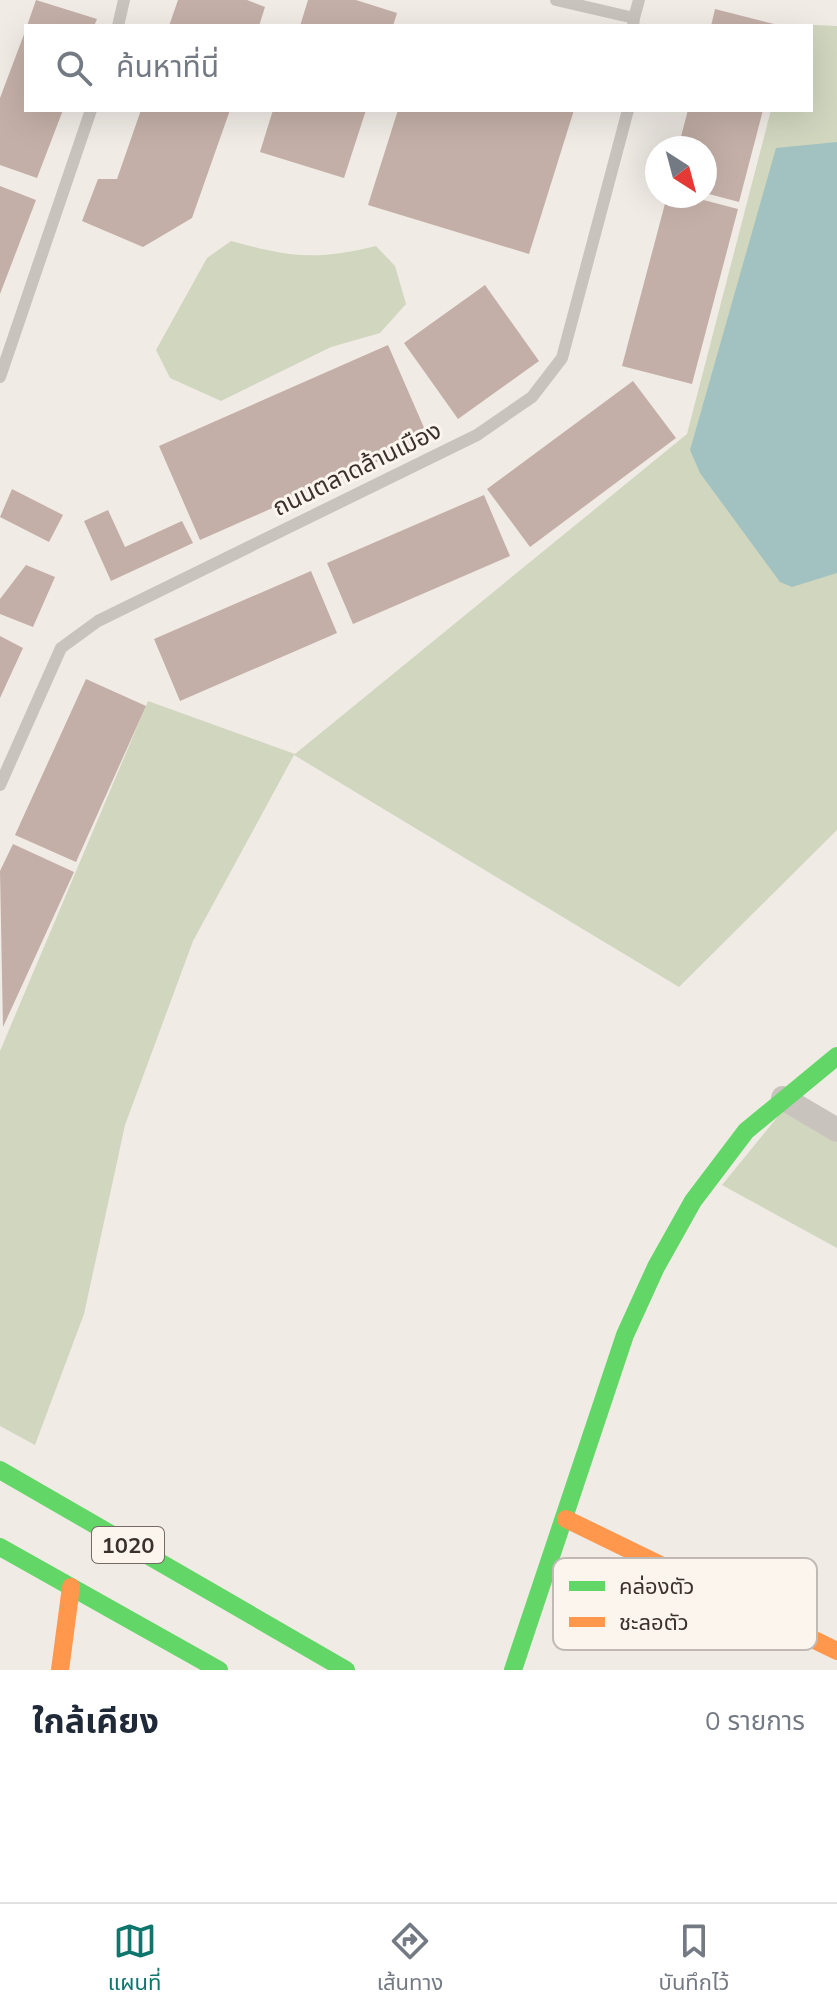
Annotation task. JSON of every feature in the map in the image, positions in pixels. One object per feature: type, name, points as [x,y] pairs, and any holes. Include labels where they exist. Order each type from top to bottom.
[{"type":"street","points":[[513,1670],[625,1335],[656,1267],[693,1201],[746,1131],[837,1056]]},
{"type":"street","points":[[783,1098],[837,1130]]},
{"type":"street","name":"1020","points":[[0,1470],[346,1670]]},
{"type":"street","points":[[566,1519],[646,1558]]},
{"type":"street","name":"1020","points":[[0,1547],[219,1670]]},
{"type":"street","points":[[60,1670],[71,1587]]},
{"type":"street","points":[[817,1641],[837,1651]]},
{"type":"lane","points":[[118,24],[124,0]]},
{"type":"lane","points":[[556,0],[595,4],[634,22],[639,0]]},
{"type":"lane","points":[[0,377],[90,112]]},
{"type":"lane","name":"ถนนตลาดล้านเมือง","points":[[0,785],[61,648],[98,621],[477,435],[532,397],[562,358],[627,112]]},
{"type":"green space","points":[[813,25],[837,26],[837,830],[679,987],[294,755],[193,941],[125,1125],[84,1314],[35,1445],[0,1426],[0,1051],[148,701],[295,754],[687,434],[770,112],[813,112]]},
{"type":"green space","points":[[231,241],[303,255],[336,254],[376,246],[395,266],[406,304],[380,333],[331,347],[221,401],[170,378],[156,350],[207,258]]},
{"type":"green space","points":[[784,1109],[837,1142],[837,1248],[722,1185]]},
{"type":"water","points":[[837,142],[837,573],[792,587],[780,582],[700,473],[690,450],[776,148]]},
{"type":"building","points":[[36,0],[97,19],[95,24],[28,24]]},
{"type":"building","points":[[178,0],[247,0],[265,7],[260,24],[170,24]]},
{"type":"building","points":[[308,0],[356,0],[397,13],[394,24],[301,24]]},
{"type":"building","points":[[715,9],[774,24],[711,24]]},
{"type":"building","points":[[24,34],[24,112],[62,112],[37,178],[0,165],[0,98]]},
{"type":"building","points":[[140,112],[229,112],[192,218],[143,247],[82,221],[98,179],[117,179]]},
{"type":"building","points":[[272,112],[365,112],[344,178],[260,152]]},
{"type":"building","points":[[397,112],[573,112],[529,254],[368,205]]},
{"type":"building","points":[[687,112],[762,112],[739,202],[717,196],[717,136],[681,136]]},
{"type":"building","points":[[0,186],[36,200],[0,294]]},
{"type":"building","points":[[717,204],[738,209],[692,384],[622,366],[664,208],[717,208]]},
{"type":"building","points":[[485,285],[539,361],[458,419],[404,343]]},
{"type":"building","points":[[388,345],[429,439],[200,540],[159,446]]},
{"type":"building","points":[[633,381],[676,438],[530,547],[487,489]]},
{"type":"building","points":[[12,489],[63,515],[49,542],[0,517]]},
{"type":"building","points":[[484,495],[510,556],[353,624],[327,563]]},
{"type":"building","points":[[108,510],[125,547],[182,521],[193,543],[111,581],[84,521]]},
{"type":"building","points":[[26,565],[55,577],[33,627],[0,614],[0,599]]},
{"type":"building","points":[[311,571],[337,633],[180,701],[154,639]]},
{"type":"building","points":[[0,636],[23,648],[0,698]]},
{"type":"building","points":[[86,679],[146,706],[76,862],[15,835]]},
{"type":"building","points":[[13,844],[74,872],[3,1027],[0,871]]},
{"type":"traffic: fast","points":[[513,1670],[625,1335],[656,1267],[693,1201],[746,1131],[837,1056]]},
{"type":"traffic: fast","points":[[0,1470],[346,1670]]},
{"type":"traffic: fast","points":[[0,1547],[219,1670]]},
{"type":"traffic: slow","points":[[566,1519],[646,1558]]},
{"type":"traffic: slow","points":[[60,1670],[71,1587]]},
{"type":"traffic: slow","points":[[817,1641],[837,1651]]}]
